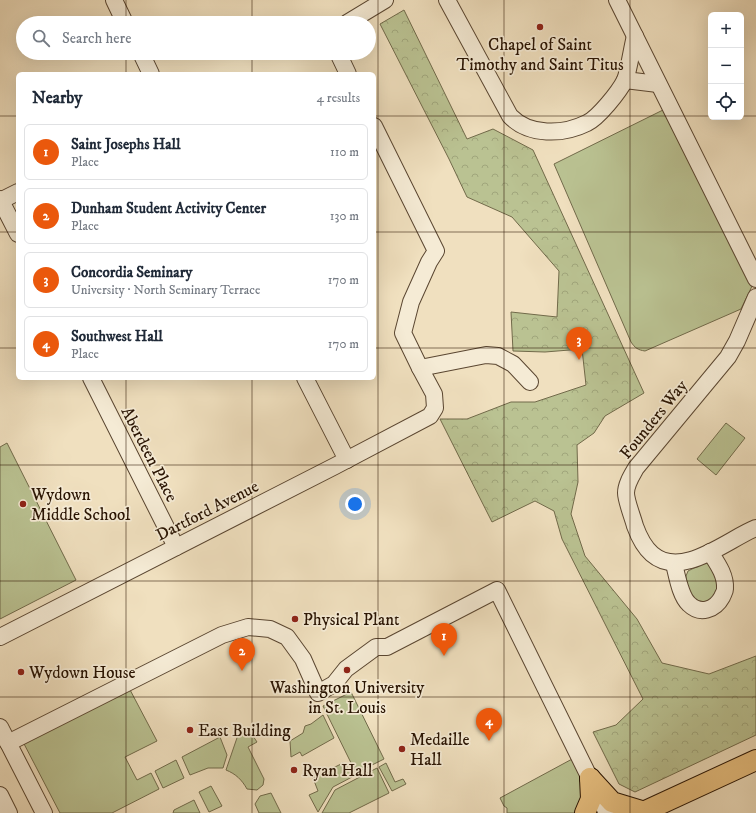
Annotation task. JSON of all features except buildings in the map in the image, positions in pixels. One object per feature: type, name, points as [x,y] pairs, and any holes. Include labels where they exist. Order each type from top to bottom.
[{"type":"main road","points":[[590,778],[612,802],[643,812],[756,760]]},
{"type":"main road","points":[[584,813],[591,799],[590,778]]},
{"type":"street","points":[[114,0],[122,16]]},
{"type":"street","points":[[358,16],[382,0]]},
{"type":"street","points":[[447,0],[510,116],[526,128],[542,131],[563,131],[587,123],[607,105],[625,80],[635,36]]},
{"type":"street","points":[[617,0],[756,279]]},
{"type":"street","points":[[144,60],[150,72]]},
{"type":"street","points":[[341,60],[347,72]]},
{"type":"street","points":[[625,80],[658,84]]},
{"type":"street","points":[[376,130],[436,251],[411,302],[403,333],[420,368],[486,355],[498,356],[513,364],[530,382]]},
{"type":"street","points":[[16,193],[0,200],[16,230]]},
{"type":"street","name":"Founders Way","points":[[674,564],[658,559],[646,548],[638,533],[626,494],[628,483],[636,468],[728,357],[756,297]]},
{"type":"street","name":"Dartford Avenue","points":[[0,637],[176,548],[430,416],[435,408],[434,394],[420,368]]},
{"type":"street","name":"Aberdeen Place","points":[[91,380],[176,548]]},
{"type":"street","points":[[306,380],[347,460]]},
{"type":"street","points":[[710,552],[719,566],[725,580],[725,590],[719,602],[712,608],[705,611],[699,610],[688,604],[680,589],[674,564],[691,560],[710,552],[756,528]]},
{"type":"street","points":[[8,743],[222,635],[248,627],[270,629],[287,637],[303,659],[318,693],[334,684],[346,669],[376,647],[387,647],[497,590],[607,813]]},
{"type":"street","points":[[0,728],[44,813]]},
{"type":"street","points":[[0,795],[9,813]]},
{"type":"green space","points":[[404,10],[467,139],[493,129],[533,150],[644,393],[605,416],[594,433],[577,445],[578,482],[571,514],[585,556],[637,619],[662,663],[709,674],[756,656],[756,735],[635,792],[619,784],[593,732],[616,725],[643,699],[562,539],[554,511],[535,501],[492,522],[440,419],[467,419],[511,402],[535,402],[586,385],[582,349],[545,352],[513,351],[511,312],[557,317],[559,271],[512,217],[467,197],[380,24]]},
{"type":"green space","points":[[667,108],[754,282],[741,309],[645,351],[640,350],[631,342],[554,164]]},
{"type":"green space","points":[[726,423],[745,438],[716,475],[697,459]]},
{"type":"green space","name":"Wydown Middle School","points":[[7,443],[76,580],[0,619],[0,447]]},
{"type":"green space","points":[[704,563],[711,563],[716,569],[719,590],[705,606],[691,596],[686,583],[688,571]]},
{"type":"green space","points":[[128,686],[157,741],[125,757],[137,780],[151,773],[159,789],[112,813],[60,813],[22,740]]},
{"type":"green space","points":[[351,692],[384,759],[356,773],[323,706]]},
{"type":"green space","points":[[323,715],[334,738],[302,756],[300,752],[291,757],[290,741],[303,733],[305,726],[311,724]]},
{"type":"green space","points":[[240,729],[251,733],[257,742],[248,747],[264,779],[263,785],[257,790],[247,789],[233,773],[226,770]]},
{"type":"green space","points":[[220,737],[227,755],[223,768],[208,768],[190,775],[182,757]]},
{"type":"green space","points":[[574,758],[600,809],[588,813],[507,813],[507,808],[504,806],[500,798]]},
{"type":"green space","points":[[176,760],[184,778],[163,788],[155,771]]},
{"type":"green space","points":[[343,763],[346,765],[352,777],[333,787],[318,812],[309,795],[318,791],[313,778]]},
{"type":"green space","points":[[386,763],[395,782],[403,779],[406,784],[392,791],[379,767]]},
{"type":"green space","points":[[377,768],[389,793],[349,813],[322,813],[335,790]]},
{"type":"green space","points":[[211,786],[222,806],[209,812],[199,792]]},
{"type":"green space","points":[[271,793],[281,813],[259,813],[255,804],[260,796]]},
{"type":"green space","points":[[194,800],[200,813],[173,813],[174,810]]},
{"type":"place","name":"Chapel of Saint Timothy and Saint Titus","points":[[540,27]]},
{"type":"place","name":"Concordia Seminary","points":[[579,360]]},
{"type":"place","name":"Wydown Middle School","points":[[23,504]]},
{"type":"place","name":"Physical Plant","points":[[295,619]]},
{"type":"place","name":"Saint Josephs Hall","points":[[444,656]]},
{"type":"place","name":"Washington University in St. Louis","points":[[347,670]]},
{"type":"place","name":"Dunham Student Activity Center","points":[[242,671]]},
{"type":"place","name":"Wydown House","points":[[21,672]]},
{"type":"place","name":"East Building","points":[[190,730]]},
{"type":"place","name":"Southwest Hall","points":[[489,741]]},
{"type":"place","name":"Medaille Hall","points":[[402,749]]},
{"type":"place","name":"Ryan Hall","points":[[294,770]]}]
